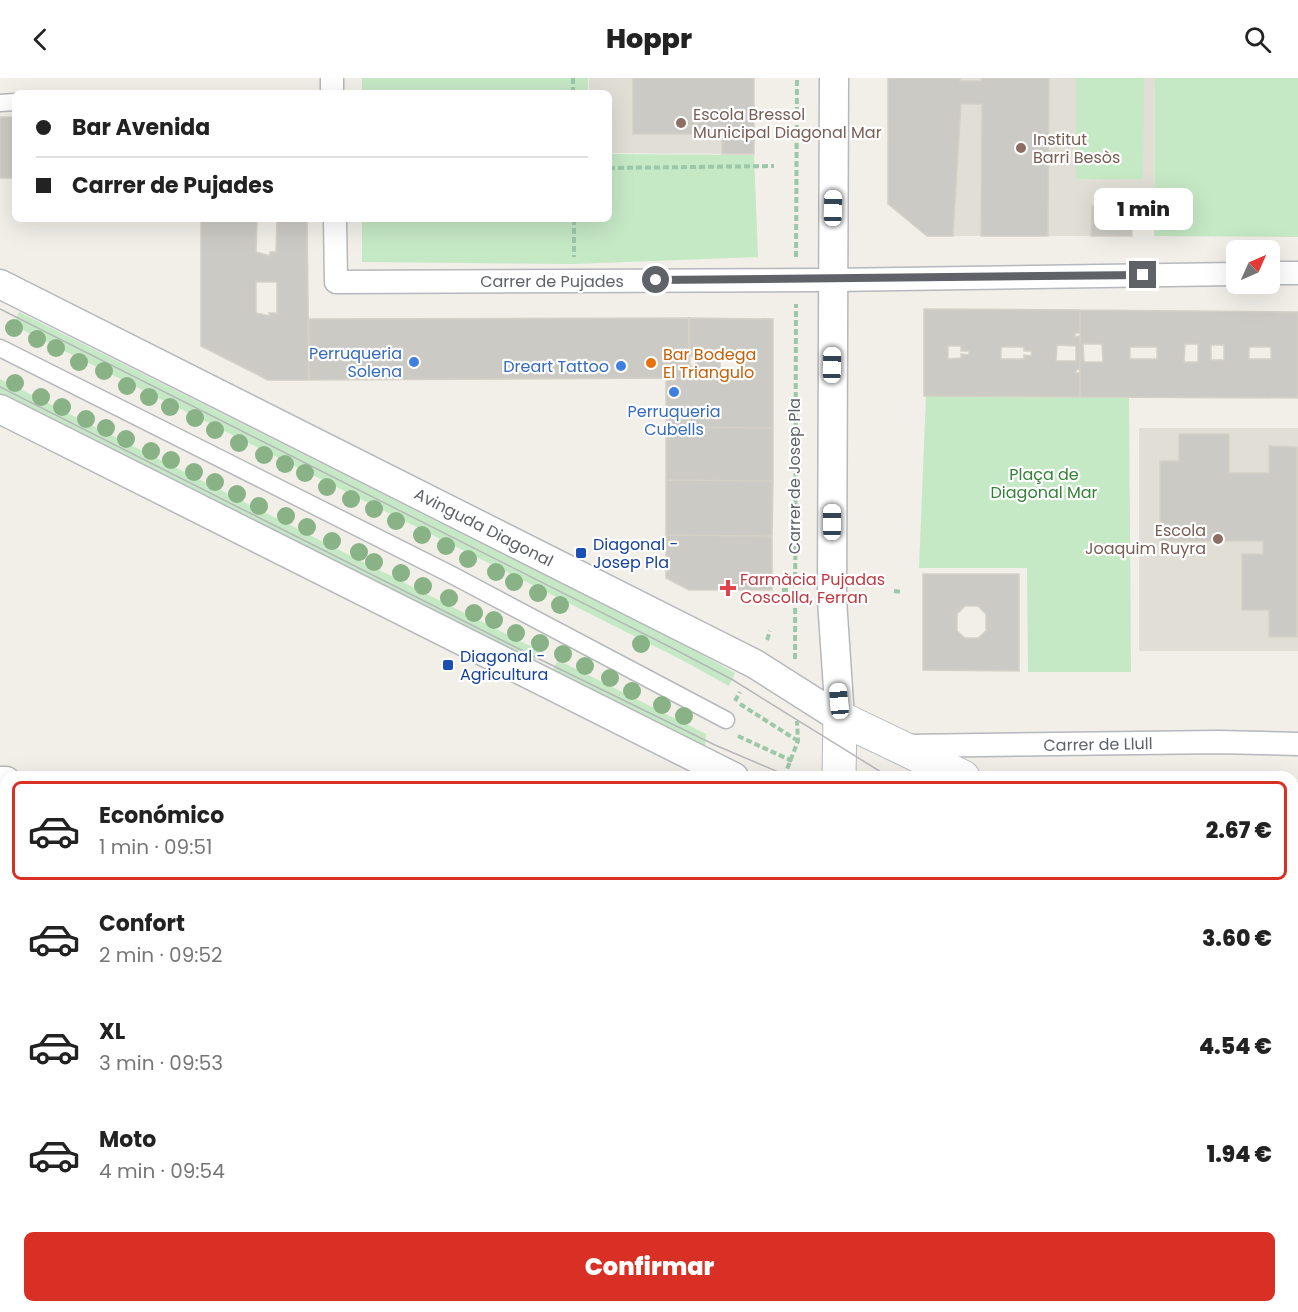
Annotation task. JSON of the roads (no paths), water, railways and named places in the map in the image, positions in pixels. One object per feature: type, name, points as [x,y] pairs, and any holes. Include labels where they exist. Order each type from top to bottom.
[{"type":"main road","name":"Avinguda Diagonal","points":[[840,718],[950,771]]},
{"type":"main road","points":[[839,771],[840,718]]},
{"type":"street","points":[[834,78],[832,600],[840,718]]},
{"type":"street","name":"Carrer de Pujades","points":[[335,222],[336,282],[832,280],[1226,274]]},
{"type":"street","points":[[1280,273],[1298,273]]},
{"type":"street","name":"Avinguda Diagonal","points":[[0,284],[755,664],[840,718]]},
{"type":"street","points":[[0,348],[450,574],[726,720]]},
{"type":"street","points":[[0,410],[722,771]]},
{"type":"street","name":"Carrer de Llull","points":[[897,746],[1218,741],[1298,744]]},
{"type":"tram line","points":[[0,309],[676,650],[733,680],[879,771]]},
{"type":"tram line","points":[[0,387],[531,655],[715,745],[776,771]]},
{"type":"place","name":"Escola Bressol Municipal Diagonal Mar","points":[[681,123]]},
{"type":"place","name":"Institut Barri Besòs","points":[[1021,148]]},
{"type":"place","name":"Perruqueria Solena","points":[[414,362]]},
{"type":"place","name":"Bar Bodega El Triangulo","points":[[651,363]]},
{"type":"place","name":"Dreart Tattoo","points":[[621,366]]},
{"type":"place","name":"Perruqueria Cubells","points":[[674,392]]},
{"type":"place","name":"Escola Joaquim Ruyra","points":[[1218,539]]},
{"type":"place","name":"Diagonal - Josep Pla","points":[[581,553]]},
{"type":"place","name":"Farmàcia Pujadas Coscolla, Ferran","points":[[728,588]]},
{"type":"place","name":"Diagonal - Agricultura","points":[[448,665]]},
{"type":"park label","name":"Plaça de Diagonal Mar","points":[[1044,483]]}]
